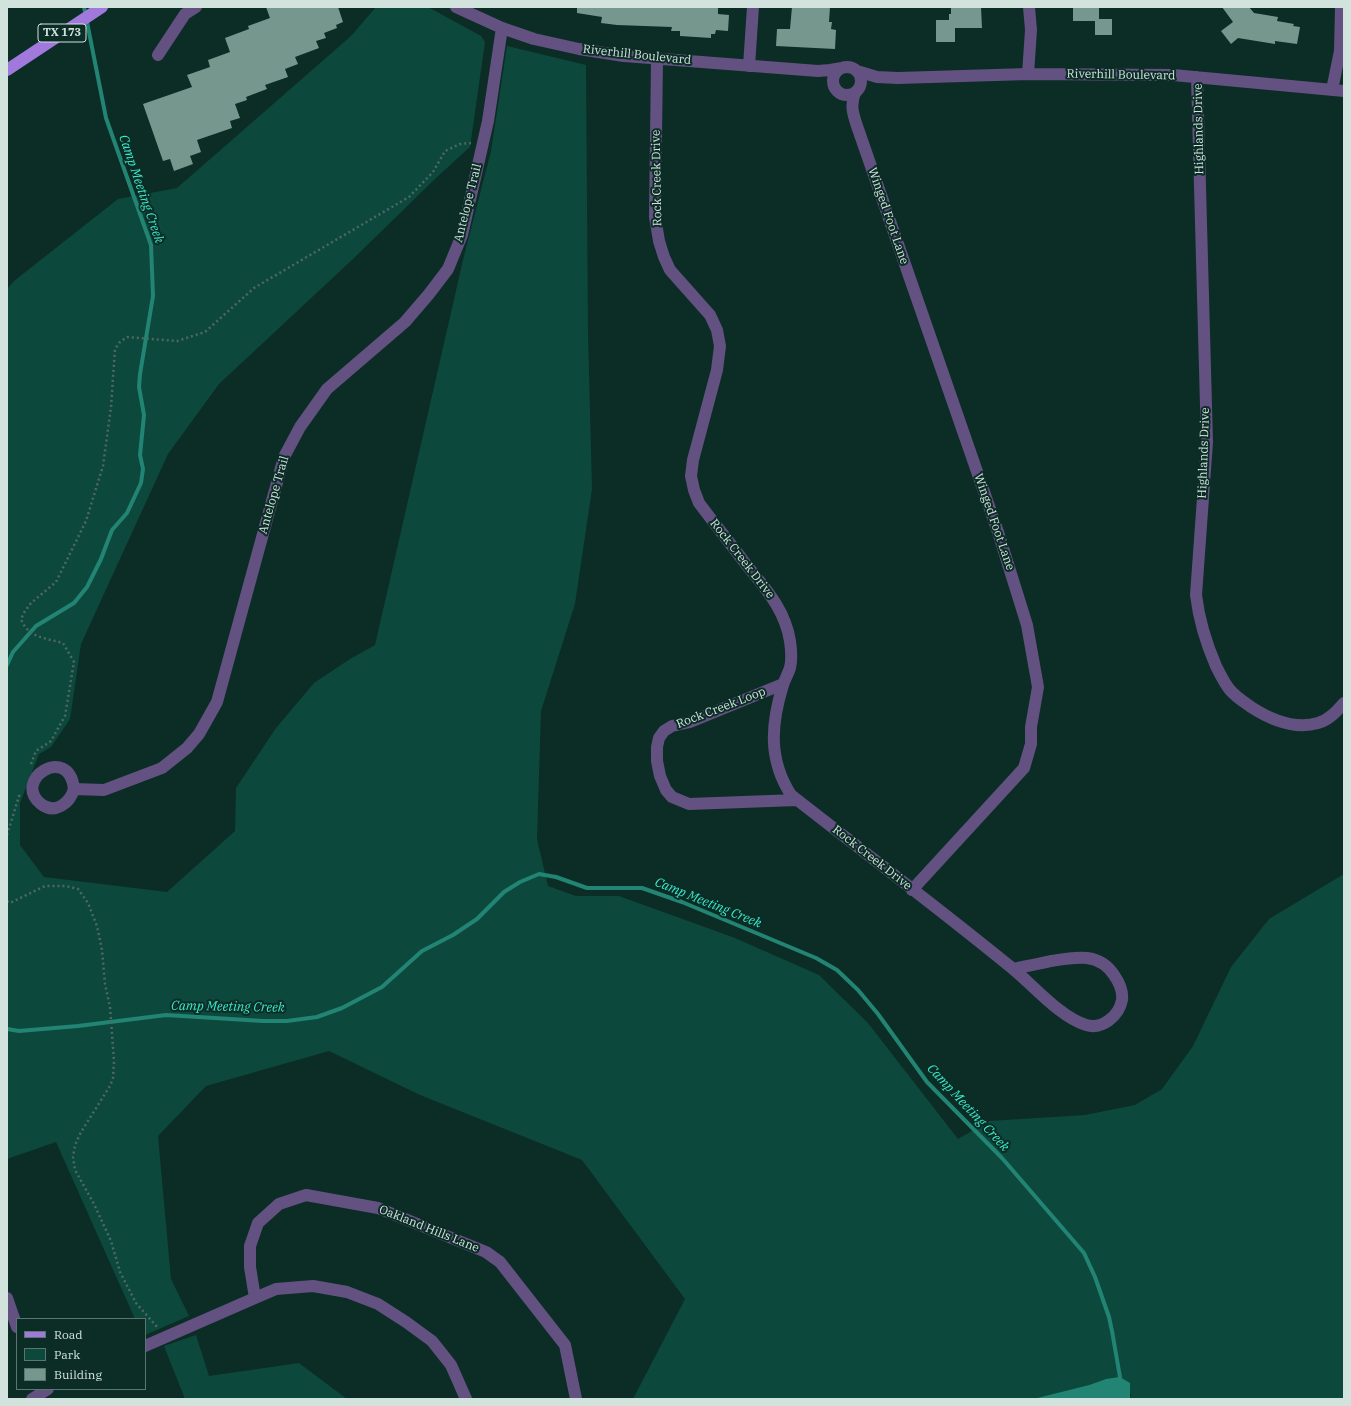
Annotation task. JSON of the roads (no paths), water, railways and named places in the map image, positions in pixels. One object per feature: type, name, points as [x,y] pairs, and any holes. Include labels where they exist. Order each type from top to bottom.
[{"type":"main road","name":"TX 173","points":[[7,70],[102,7]]},
{"type":"street","points":[[158,55],[185,14],[196,7]]},
{"type":"street","name":"Riverhill Boulevard","points":[[456,7],[502,28],[534,39],[578,49],[624,56],[802,70],[830,70],[851,67],[858,71],[877,77],[898,78],[1028,74],[1173,75],[1338,91]]},
{"type":"street","points":[[749,66],[753,7]]},
{"type":"street","points":[[1028,74],[1030,30],[1029,7]]},
{"type":"street","points":[[1338,91],[1341,7]]},
{"type":"street","name":"Antelope Trail","points":[[74,789],[104,790],[162,768],[187,748],[199,734],[217,702],[284,457],[300,427],[327,390],[405,322],[448,269],[462,235],[488,121],[502,28]]},
{"type":"street","name":"Rock Creek Drive","points":[[657,59],[655,217],[659,241],[670,270],[710,315],[717,330],[720,346],[717,370],[693,460],[691,476],[699,503],[776,602],[787,625],[790,642],[791,666],[783,684],[774,728],[773,742],[778,770],[783,783],[791,795],[797,800],[1013,969],[1062,1012],[1086,1025],[1094,1027],[1105,1023],[1116,1012],[1122,1001],[1121,988],[1114,973],[1101,962],[1091,958],[1082,956],[1072,957],[1013,969]]},
{"type":"street","points":[[836,88],[833,78],[842,68]]},
{"type":"street","name":"Riverhill Boulevard","points":[[802,70],[815,75],[845,95],[857,91],[874,82],[898,78]]},
{"type":"street","points":[[857,91],[862,82],[858,71]]},
{"type":"street","name":"Highlands Drive","points":[[1197,78],[1207,442],[1196,595],[1198,613],[1208,646],[1221,676],[1230,690],[1241,700],[1267,717],[1300,726],[1318,723],[1333,715],[1344,703]]},
{"type":"street","name":"Winged Foot Lane","points":[[836,88],[857,126]]},
{"type":"street","name":"Winged Foot Lane","points":[[857,91],[851,103],[857,126],[1017,588],[1027,625],[1038,686],[1031,727],[1031,744],[1024,768],[912,890]]},
{"type":"street","name":"Rock Creek Loop","points":[[783,684],[690,722],[672,726],[664,731],[659,738],[657,747],[657,761],[660,776],[666,790],[672,797],[689,804],[797,800]]},
{"type":"street","name":"Oakland Hills Lane","points":[[255,1298],[250,1267],[250,1246],[258,1223],[279,1204],[306,1195],[378,1208],[486,1252],[500,1262],[565,1345],[576,1399]]},
{"type":"street","points":[[146,1346],[276,1290],[313,1286],[347,1292],[378,1304],[432,1341],[451,1365],[466,1399]]},
{"type":"street","points":[[7,1298],[16,1324]]},
{"type":"waterway","name":"Camp Meeting Creek","points":[[7,665],[13,652],[36,626],[74,603],[87,587],[101,559],[112,530],[127,513],[141,483],[143,469],[140,455],[144,415],[139,387],[153,296],[151,245],[106,118],[84,7]]},
{"type":"waterway","name":"Camp Meeting Creek","points":[[7,1029],[19,1031],[78,1026],[166,1015],[263,1021],[287,1021],[317,1017],[342,1008],[382,987],[422,951],[453,935],[477,919],[504,892],[520,882],[539,874],[556,877],[587,888],[642,888],[682,902],[816,958],[837,970],[858,990],[878,1014],[927,1082],[1002,1158],[1084,1253],[1095,1277],[1109,1317],[1120,1377],[1118,1381]]}]
